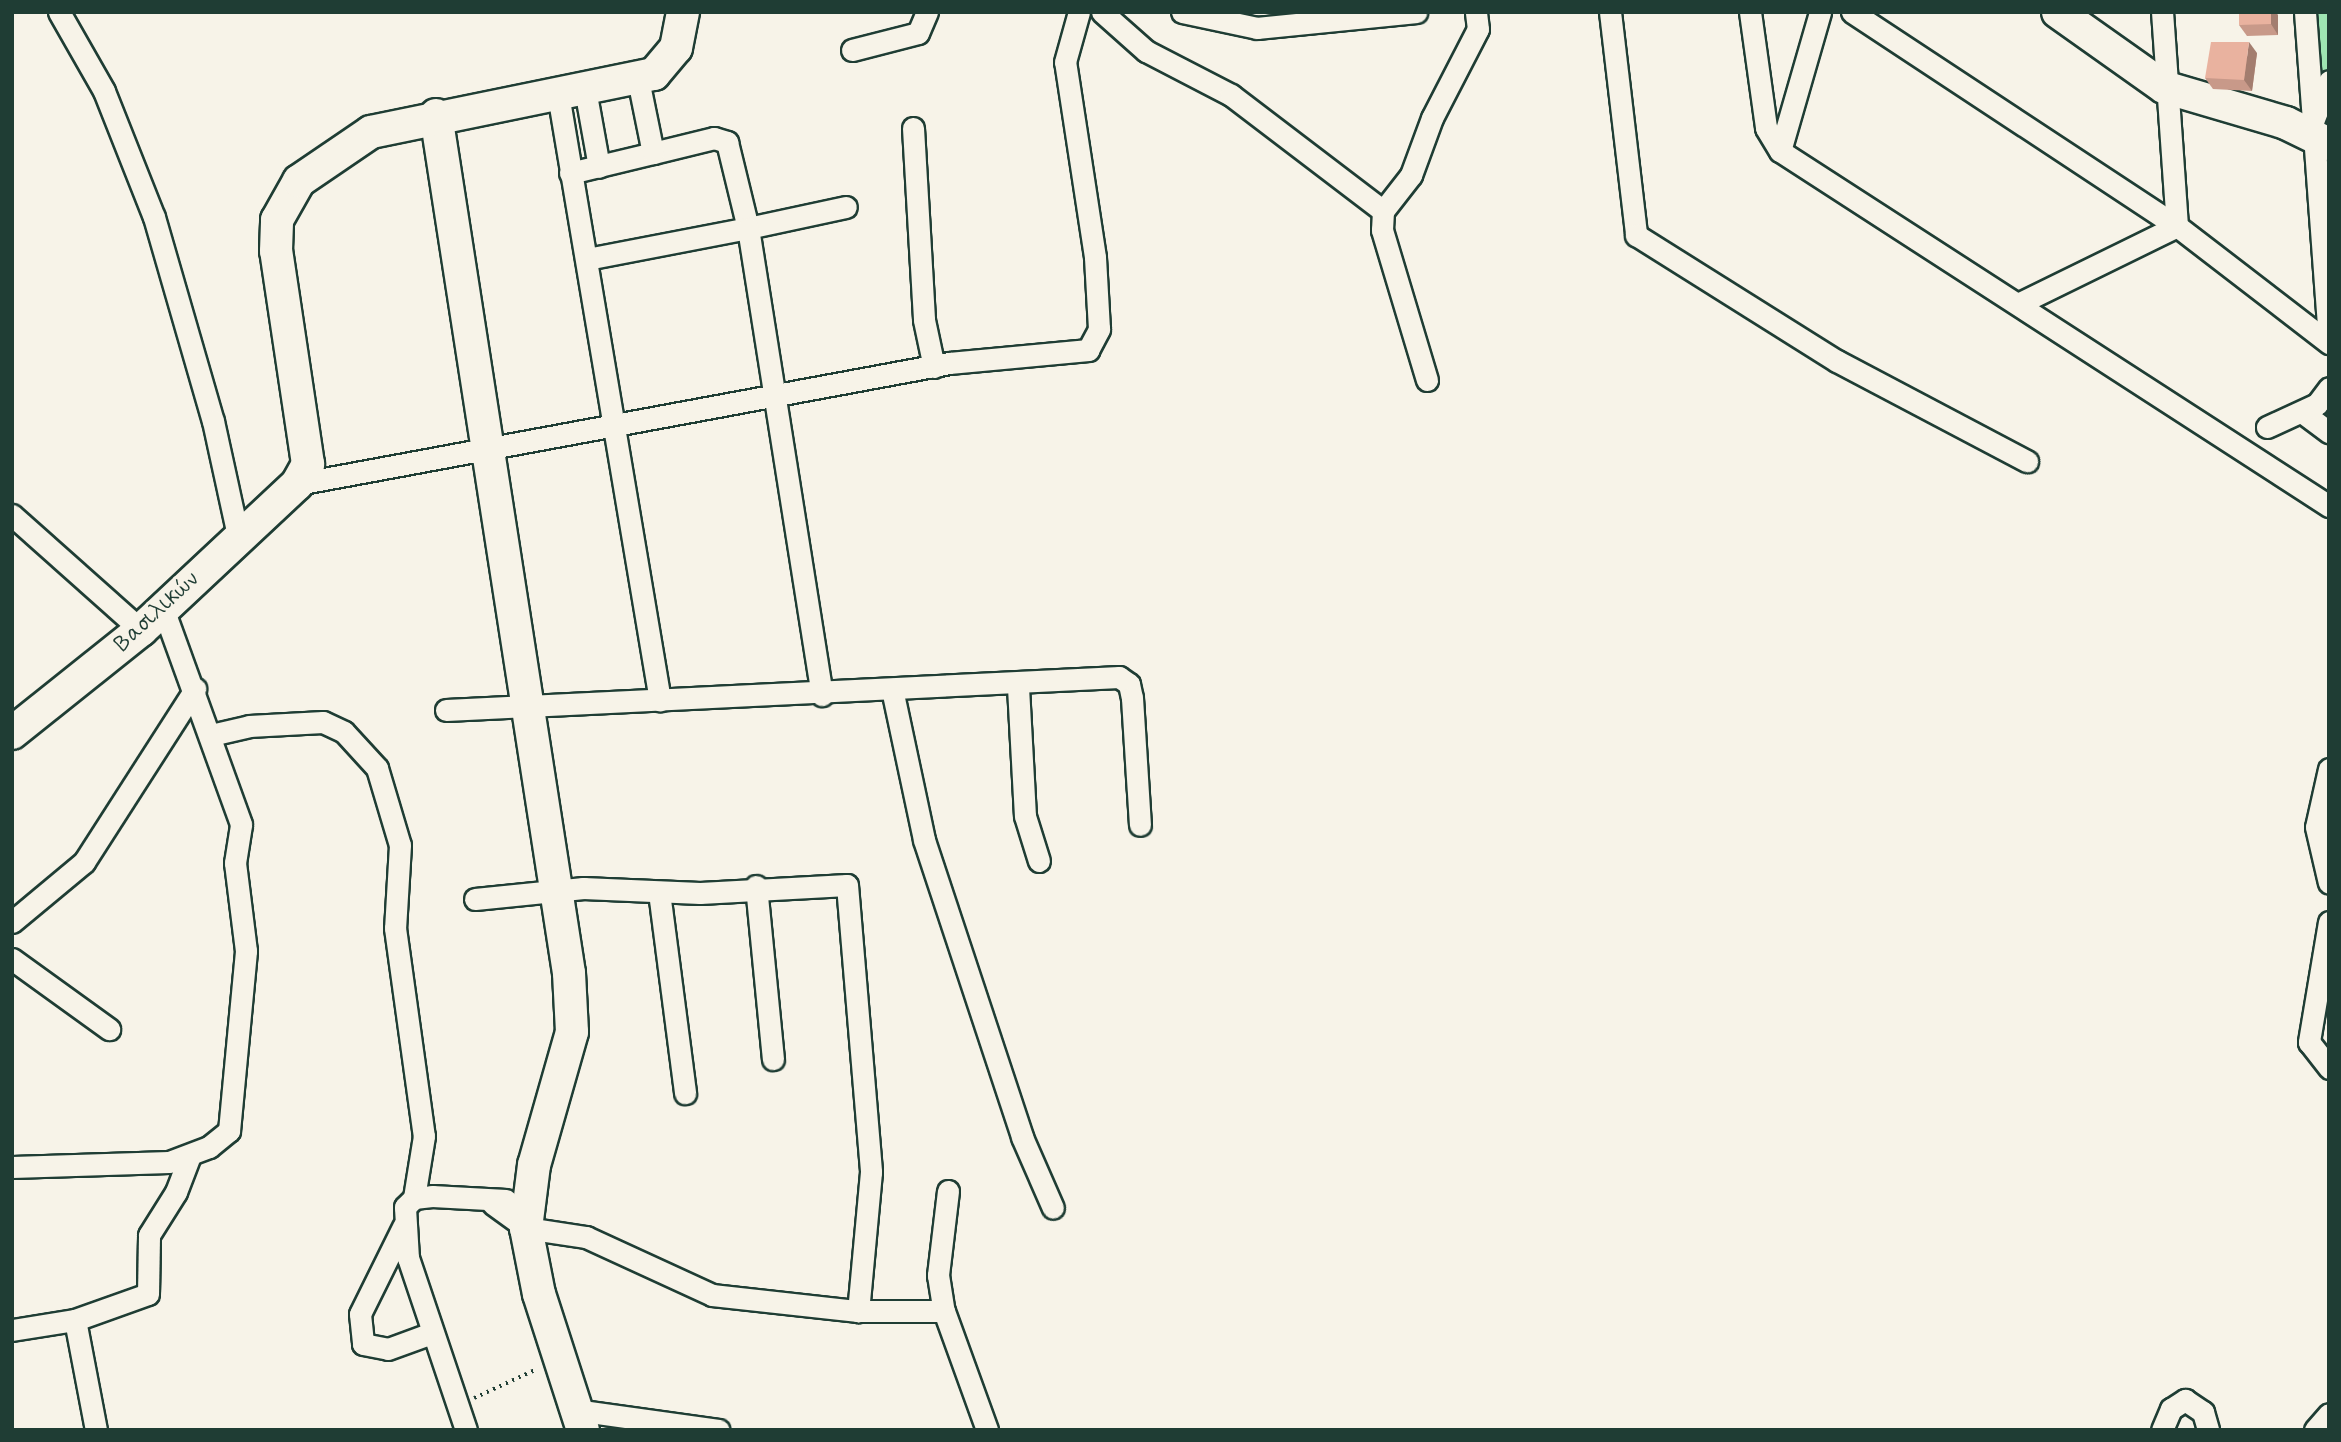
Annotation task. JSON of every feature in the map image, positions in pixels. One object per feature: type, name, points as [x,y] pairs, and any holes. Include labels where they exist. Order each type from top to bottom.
[{"type":"street","points":[[59,12],[104,91],[154,217],[213,421],[238,536]]},
{"type":"street","points":[[683,12],[676,48],[654,74],[572,92],[436,115],[345,146],[284,201],[277,220],[278,274],[309,452],[297,484],[484,453],[774,394],[934,368],[1088,350],[1097,341],[1084,157],[1066,84],[1079,12]]},
{"type":"street","points":[[852,50],[918,33],[926,12]]},
{"type":"street","points":[[1102,12],[1146,51],[1231,95],[1383,211]]},
{"type":"street","points":[[1182,12],[1257,28],[1416,12]]},
{"type":"street","points":[[1426,380],[1382,230],[1383,211],[1416,165],[1432,118],[1478,29],[1476,12]]},
{"type":"street","points":[[1610,12],[1636,235],[1837,361],[2027,461]]},
{"type":"street","points":[[1750,12],[1766,128],[1780,151],[2020,303],[2329,506]]},
{"type":"street","points":[[1780,151],[1820,12]]},
{"type":"street","points":[[1852,12],[2177,226],[2329,341]]},
{"type":"street","points":[[2058,12],[2164,87],[2319,138]]},
{"type":"street","points":[[2162,12],[2164,87],[2177,226]]},
{"type":"street","points":[[2305,12],[2319,138],[2329,341]]},
{"type":"street","points":[[638,79],[653,153]]},
{"type":"street","points":[[2319,138],[2329,81]]},
{"type":"street","points":[[572,92],[599,167]]},
{"type":"street","points":[[572,92],[570,173],[587,259],[611,428],[660,700]]},
{"type":"street","points":[[436,115],[484,453],[524,707],[557,891],[572,1032],[528,1195],[526,1228],[558,1360],[580,1420],[719,1430]]},
{"type":"street","points":[[913,128],[923,320],[934,368]]},
{"type":"street","points":[[570,173],[714,138],[727,142],[748,228],[822,695]]},
{"type":"street","points":[[587,259],[846,207]]},
{"type":"street","points":[[2020,303],[2177,226]]},
{"type":"street","points":[[2267,427],[2302,412],[2329,388]]},
{"type":"street","points":[[2302,412],[2329,432]]},
{"type":"street","name":"Βασιλικών","points":[[12,733],[141,630],[238,536],[297,484]]},
{"type":"street","points":[[12,515],[141,630]]},
{"type":"street","points":[[12,1167],[117,1167],[190,1156],[229,1131],[246,951],[235,863],[241,824],[195,689],[163,608]]},
{"type":"street","points":[[446,710],[822,695],[892,689],[1018,687],[1119,677],[1129,684],[1142,789],[1140,825]]},
{"type":"street","points":[[1018,687],[1025,816],[1039,861]]},
{"type":"street","points":[[12,922],[84,862],[195,689]]},
{"type":"street","points":[[892,689],[923,840],[1022,1137],[1053,1208]]},
{"type":"street","points":[[211,735],[323,722],[344,732],[377,768],[400,845],[395,928],[424,1136],[414,1198],[405,1207],[402,1227],[360,1314],[363,1344],[388,1349],[432,1333]]},
{"type":"street","points":[[2329,769],[2316,827],[2329,883]]},
{"type":"street","points":[[475,899],[557,891],[659,892],[843,883],[850,891],[871,1172],[858,1311]]},
{"type":"street","points":[[756,886],[773,1059]]},
{"type":"street","points":[[659,892],[685,1093]]},
{"type":"street","points":[[2329,922],[2309,1042],[2329,1068]]},
{"type":"street","points":[[12,958],[109,1029]]},
{"type":"street","points":[[12,1330],[75,1320],[148,1294],[149,1235],[176,1192],[190,1156]]},
{"type":"street","points":[[948,1191],[938,1275],[944,1311],[987,1430]]},
{"type":"street","points":[[414,1198],[493,1204],[528,1195]]},
{"type":"street","points":[[493,1204],[526,1228],[586,1237],[712,1295],[858,1311],[944,1311]]},
{"type":"street","points":[[402,1227],[432,1333],[466,1430]]},
{"type":"street","points":[[75,1320],[96,1430]]},
{"type":"street","points":[[2161,1430],[2171,1409],[2185,1400],[2203,1412],[2208,1430]]},
{"type":"street","points":[[2315,1430],[2329,1414]]},
{"type":"path","points":[[470,1400],[558,1360]]},
{"type":"green space","points":[[2311,12],[2329,12],[2329,67],[2317,89]]},
{"type":"building","points":[[2239,12],[2271,12],[2271,24],[2239,25]]},
{"type":"building","points":[[2211,42],[2249,42],[2244,80],[2205,78]]}]
